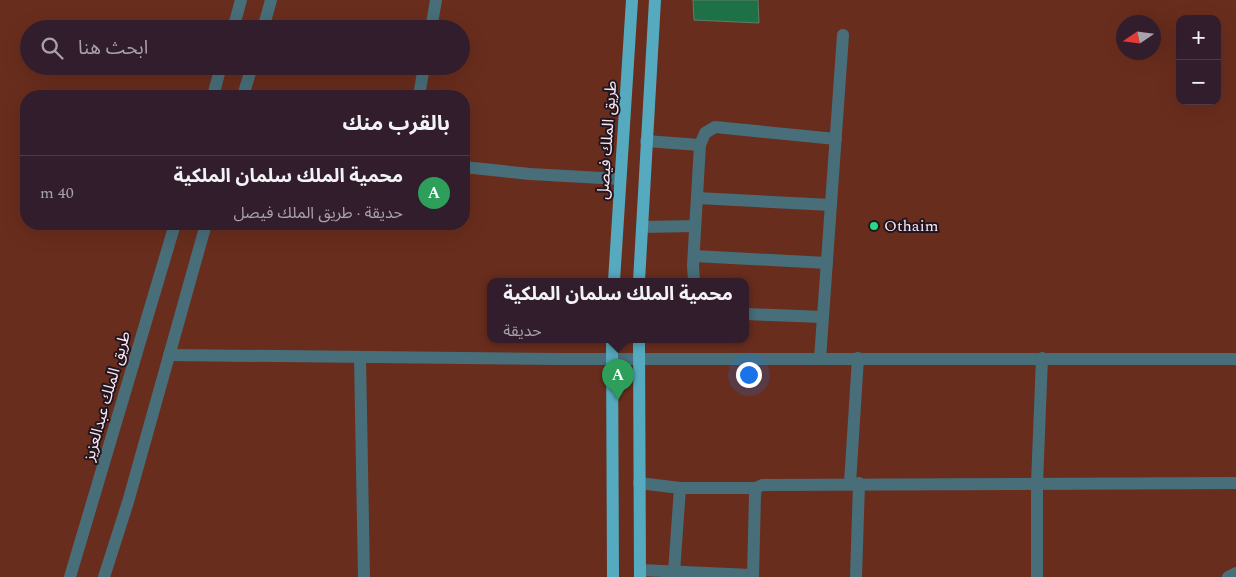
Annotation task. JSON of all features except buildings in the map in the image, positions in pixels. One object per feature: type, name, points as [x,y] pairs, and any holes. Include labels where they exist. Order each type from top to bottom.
[{"type":"main road","name":"طريق الملك فيصل","points":[[614,278],[632,0]]},
{"type":"main road","points":[[639,278],[655,0]]},
{"type":"main road","points":[[612,343],[613,577]]},
{"type":"main road","points":[[639,343],[640,574]]},
{"type":"street","points":[[235,20],[241,0]]},
{"type":"street","points":[[265,20],[271,0]]},
{"type":"street","points":[[432,20],[436,0]]},
{"type":"street","points":[[820,358],[843,34]]},
{"type":"street","points":[[215,90],[219,75]]},
{"type":"street","points":[[245,90],[249,75]]},
{"type":"street","points":[[420,90],[422,75]]},
{"type":"street","points":[[694,278],[700,145],[705,133],[715,127],[836,139]]},
{"type":"street","points":[[646,141],[700,145]]},
{"type":"street","points":[[470,168],[530,174],[620,179]]},
{"type":"street","points":[[697,198],[831,205]]},
{"type":"street","points":[[642,227],[695,226]]},
{"type":"street","name":"طريق الملك عبدالعزيز","points":[[70,577],[173,230]]},
{"type":"street","points":[[104,577],[128,502],[204,230]]},
{"type":"street","points":[[694,256],[827,263]]},
{"type":"street","points":[[749,314],[823,317]]},
{"type":"street","points":[[169,354],[612,359],[1236,359]]},
{"type":"street","points":[[360,357],[364,577]]},
{"type":"street","points":[[856,577],[855,483],[858,358]]},
{"type":"street","points":[[1037,577],[1037,483],[1042,358]]},
{"type":"street","points":[[639,483],[680,488],[756,488],[762,485],[855,483],[1236,483]]},
{"type":"street","points":[[674,572],[680,488]]},
{"type":"street","points":[[640,574],[674,572],[752,576],[756,488]]},
{"type":"street","points":[[1228,577],[1236,573]]},
{"type":"shaded area","points":[[0,0],[1236,0],[1236,577],[0,577]]},
{"type":"place","name":"Othaim","points":[[874,226]]},
{"type":"place","name":"محمية الملك سلمان الملكية","points":[[618,400]]}]
